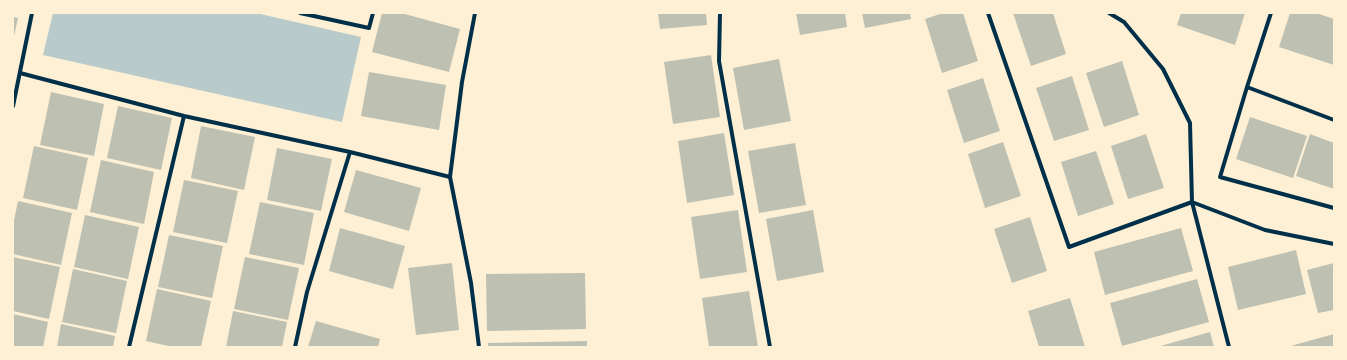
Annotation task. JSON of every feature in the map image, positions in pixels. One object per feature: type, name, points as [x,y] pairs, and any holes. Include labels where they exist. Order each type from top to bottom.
[{"type":"street","points":[[13,106],[32,13]]},
{"type":"street","points":[[300,13],[369,28],[373,13]]},
{"type":"street","points":[[475,13],[462,82],[450,177],[471,283],[479,347]]},
{"type":"street","points":[[720,13],[719,61],[770,347]]},
{"type":"street","points":[[988,13],[1069,247],[1192,202],[1266,230],[1334,244]]},
{"type":"street","points":[[1109,13],[1124,22],[1163,69],[1190,123],[1192,202],[1229,347]]},
{"type":"street","points":[[1270,13],[1220,177],[1334,208]]},
{"type":"street","points":[[20,73],[184,116],[350,152],[450,177]]},
{"type":"street","points":[[1247,87],[1334,120]]},
{"type":"street","points":[[129,347],[184,116]]},
{"type":"street","points":[[295,347],[307,292],[350,152]]},
{"type":"shaded area","points":[[53,13],[256,13],[361,37],[342,122],[43,55]]},
{"type":"building","points":[[382,13],[401,13],[460,29],[449,72],[372,52]]},
{"type":"building","points":[[658,13],[706,13],[707,25],[660,29]]},
{"type":"building","points":[[796,13],[845,13],[847,27],[800,35]]},
{"type":"building","points":[[862,13],[910,13],[911,19],[865,28]]},
{"type":"building","points":[[943,13],[963,13],[978,61],[942,73],[925,19]]},
{"type":"building","points":[[1013,13],[1053,13],[1066,54],[1031,66]]},
{"type":"building","points":[[1181,13],[1245,13],[1235,45],[1177,25]]},
{"type":"building","points":[[1290,13],[1316,13],[1334,19],[1334,65],[1279,47]]},
{"type":"building","points":[[13,17],[18,18],[14,36],[13,36]]},
{"type":"building","points":[[711,55],[720,117],[673,124],[664,62]]},
{"type":"building","points":[[779,59],[791,121],[744,130],[733,68]]},
{"type":"building","points":[[1122,61],[1139,115],[1104,127],[1086,73]]},
{"type":"building","points":[[369,72],[446,85],[439,130],[361,116]]},
{"type":"building","points":[[1072,76],[1089,130],[1054,141],[1036,88]]},
{"type":"building","points":[[983,78],[1000,131],[964,143],[947,90]]},
{"type":"building","points":[[51,92],[104,104],[94,156],[40,145]]},
{"type":"building","points":[[118,106],[172,118],[161,170],[107,158]]},
{"type":"building","points":[[1250,117],[1307,136],[1293,178],[1236,159]]},
{"type":"building","points":[[201,126],[255,137],[244,190],[191,178]]},
{"type":"building","points":[[724,133],[734,195],[687,203],[678,141]]},
{"type":"building","points":[[1146,134],[1164,188],[1128,199],[1111,146]]},
{"type":"building","points":[[1310,134],[1334,143],[1334,189],[1296,176]]},
{"type":"building","points":[[1003,142],[1021,196],[985,208],[968,154]]},
{"type":"building","points":[[795,143],[806,205],[759,213],[748,151]]},
{"type":"building","points":[[34,146],[88,158],[77,210],[23,198]]},
{"type":"building","points":[[277,148],[332,159],[321,211],[267,200]]},
{"type":"building","points":[[1096,151],[1114,204],[1078,216],[1061,162]]},
{"type":"building","points":[[101,160],[154,172],[144,224],[90,212]]},
{"type":"building","points":[[356,170],[421,188],[409,231],[344,212]]},
{"type":"building","points":[[184,180],[238,191],[227,243],[173,232]]},
{"type":"building","points":[[18,201],[72,213],[61,265],[13,254],[13,225]]},
{"type":"building","points":[[260,202],[314,213],[304,265],[249,254]]},
{"type":"building","points":[[738,210],[747,272],[700,279],[691,217]]},
{"type":"building","points":[[813,210],[824,272],[777,281],[766,219]]},
{"type":"building","points":[[85,215],[139,227],[128,279],[74,267]]},
{"type":"building","points":[[1030,217],[1047,271],[1012,283],[994,229]]},
{"type":"building","points":[[340,228],[405,246],[393,289],[329,271]]},
{"type":"building","points":[[1181,228],[1193,271],[1105,295],[1094,252]]},
{"type":"building","points":[[169,235],[223,246],[212,298],[158,287]]},
{"type":"building","points":[[1296,250],[1306,294],[1238,310],[1228,267]]},
{"type":"building","points":[[13,257],[60,267],[49,319],[13,311]]},
{"type":"building","points":[[245,257],[299,268],[288,320],[234,309]]},
{"type":"building","points":[[452,263],[459,330],[416,335],[408,268]]},
{"type":"building","points":[[1334,263],[1334,310],[1318,313],[1307,270]]},
{"type":"building","points":[[73,269],[127,281],[116,333],[62,322]]},
{"type":"building","points":[[585,273],[586,329],[487,331],[486,274]]},
{"type":"building","points":[[1197,279],[1209,322],[1122,346],[1110,303]]},
{"type":"building","points":[[157,289],[211,301],[201,347],[173,347],[146,341]]},
{"type":"building","points":[[749,291],[758,347],[709,347],[702,298]]},
{"type":"building","points":[[1070,298],[1085,347],[1039,347],[1028,311]]},
{"type":"building","points":[[233,311],[287,322],[282,347],[226,347]]},
{"type":"building","points":[[13,314],[48,322],[43,347],[13,347]]},
{"type":"building","points":[[316,321],[380,339],[378,347],[308,347]]},
{"type":"building","points":[[61,324],[115,336],[113,347],[57,347]]},
{"type":"building","points":[[1210,332],[1214,347],[1157,347]]},
{"type":"building","points":[[1334,334],[1334,347],[1287,347]]},
{"type":"building","points":[[587,341],[587,347],[488,347],[488,343]]}]
